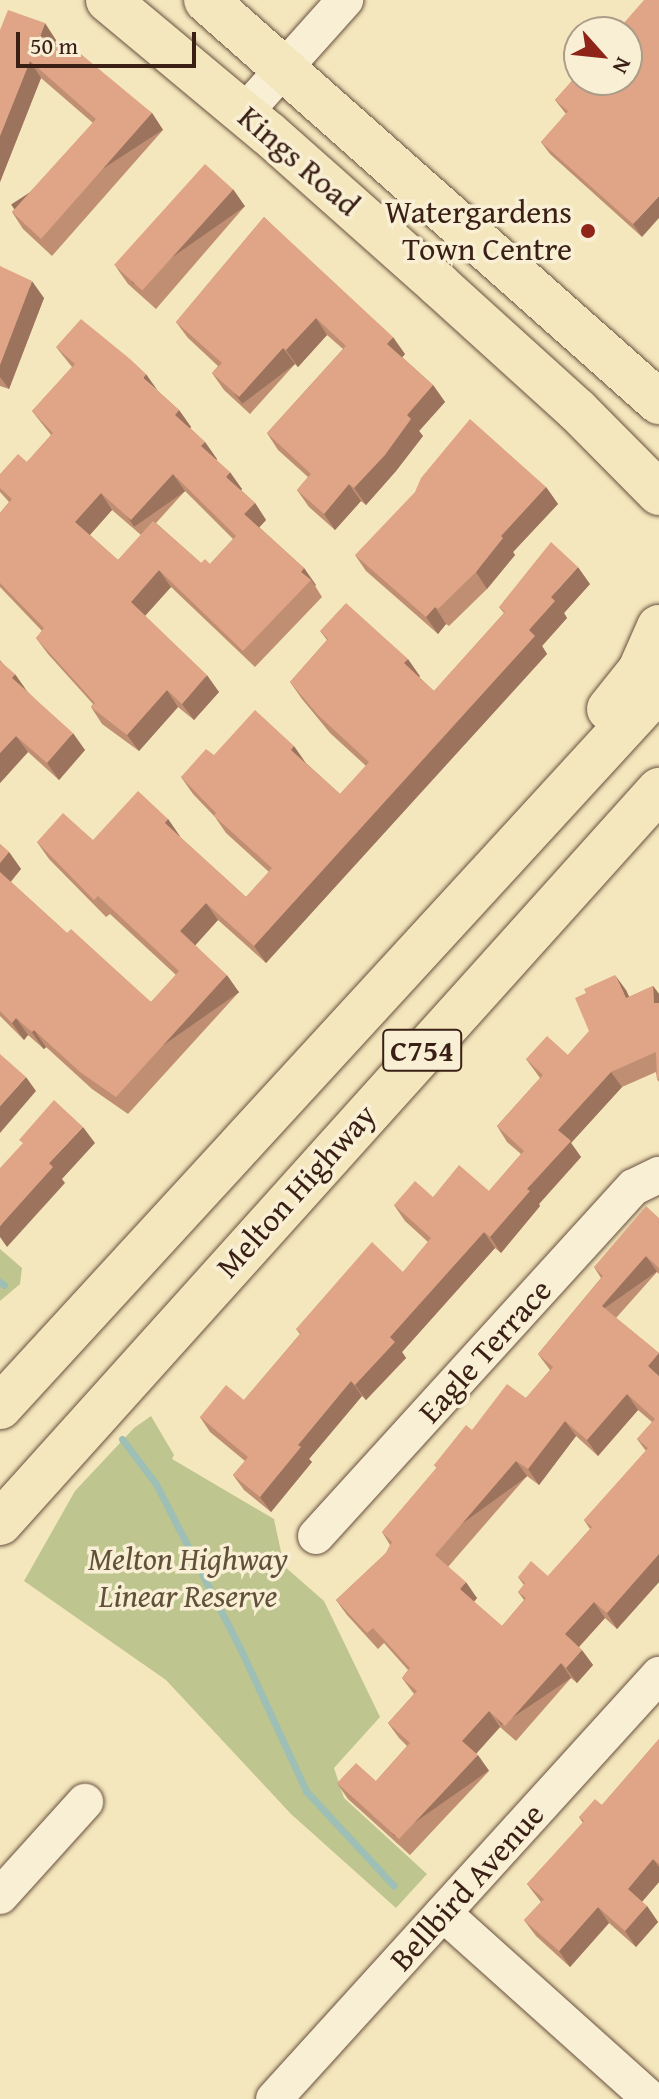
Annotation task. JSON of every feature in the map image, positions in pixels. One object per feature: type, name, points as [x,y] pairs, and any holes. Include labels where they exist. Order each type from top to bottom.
[{"type":"main road","name":"Kings Road","points":[[108,0],[237,107],[577,410],[659,493]]},
{"type":"main road","name":"Kings Road","points":[[206,0],[659,402]]},
{"type":"main road","points":[[345,1034],[459,875],[631,683],[659,627]]},
{"type":"main road","name":"C754","points":[[0,1407],[659,689]]},
{"type":"main road","name":"Melton Highway","points":[[0,1523],[659,790]]},
{"type":"street","points":[[277,62],[320,0]]},
{"type":"street","points":[[237,107],[277,62],[345,0]]},
{"type":"street","name":"Eagle Terrace","points":[[316,1536],[634,1187],[659,1175]]},
{"type":"street","name":"Bellbird Avenue","points":[[274,2099],[659,1675]]},
{"type":"street","points":[[0,1896],[85,1802]]},
{"type":"street","points":[[443,1913],[650,2099]]},
{"type":"green space","points":[[0,1249],[22,1268],[20,1284],[0,1301]]},
{"type":"green space","name":"Melton Highway Linear Reserve","points":[[151,1416],[174,1455],[172,1459],[274,1519],[284,1566],[324,1601],[380,1717],[334,1768],[344,1798],[427,1874],[396,1908],[291,1814],[166,1680],[24,1581],[75,1491],[134,1428]]},
{"type":"building","points":[[644,0],[659,0],[659,196],[633,224],[541,142],[568,111],[555,100],[563,91],[563,96],[643,96],[643,16],[630,16]]},
{"type":"building","points":[[8,10],[45,23],[40,36],[76,50],[152,113],[41,239],[12,212],[96,119],[30,61],[0,136],[0,30]]},
{"type":"building","points":[[205,164],[233,189],[142,290],[114,265]]},
{"type":"building","points":[[264,217],[393,337],[387,344],[433,385],[407,415],[411,419],[385,455],[354,488],[349,484],[324,514],[297,490],[311,474],[267,433],[346,346],[316,318],[286,350],[283,348],[239,397],[212,373],[222,363],[176,322]]},
{"type":"building","points":[[0,266],[32,281],[0,365]]},
{"type":"building","points":[[81,319],[130,359],[146,374],[143,378],[179,410],[175,415],[205,442],[201,446],[230,472],[226,477],[255,503],[244,514],[304,568],[301,572],[311,580],[243,651],[159,570],[131,602],[207,675],[182,704],[167,690],[127,735],[91,707],[95,703],[36,638],[44,628],[0,583],[0,513],[12,499],[0,488],[0,474],[18,454],[27,462],[53,433],[32,411],[75,364],[56,347]],"holes":[[[173,474],[236,536],[210,564],[205,559],[201,563],[153,521],[118,560],[75,522],[101,493],[131,520]]]},
{"type":"building","points":[[470,419],[546,487],[501,536],[503,538],[476,572],[426,617],[355,555],[415,492],[421,478]]},
{"type":"building","points":[[551,542],[578,567],[551,597],[555,601],[529,630],[535,636],[254,946],[206,903],[180,931],[227,975],[116,1097],[80,1072],[34,1030],[32,1032],[16,1018],[12,1023],[0,1011],[0,872],[67,933],[71,929],[151,1002],[179,971],[98,896],[94,900],[37,842],[63,813],[93,840],[138,791],[168,819],[165,823],[246,897],[272,868],[214,816],[216,813],[181,777],[206,749],[214,755],[255,710],[294,746],[291,750],[340,794],[369,762],[318,715],[290,682],[328,639],[320,631],[346,603],[408,659],[404,663],[434,691],[505,612],[499,607]]},
{"type":"building","points":[[0,661],[15,674],[12,678],[73,733],[47,763],[16,736],[0,753]]},
{"type":"building","points":[[0,844],[9,852],[0,863]]},
{"type":"building","points":[[615,975],[626,998],[653,986],[654,1003],[659,1003],[659,1079],[656,1052],[611,1072],[558,1130],[571,1141],[527,1189],[530,1191],[490,1237],[484,1232],[390,1337],[395,1342],[355,1385],[351,1381],[260,1497],[233,1475],[248,1457],[200,1417],[226,1385],[244,1400],[301,1333],[296,1329],[372,1242],[403,1272],[431,1238],[394,1205],[415,1181],[433,1197],[459,1165],[489,1191],[524,1151],[497,1126],[543,1075],[526,1059],[547,1036],[568,1055],[589,1031],[575,998],[586,993],[584,989]]},
{"type":"building","points":[[0,1054],[26,1077],[0,1106]]},
{"type":"building","points":[[54,1100],[83,1127],[49,1163],[53,1167],[0,1226],[0,1168],[23,1143],[19,1140]]},
{"type":"building","points":[[646,1206],[659,1218],[659,1268],[646,1256],[602,1306],[659,1353],[648,1366],[659,1376],[659,1554],[607,1613],[594,1602],[565,1634],[582,1650],[566,1668],[561,1663],[505,1726],[489,1711],[462,1741],[478,1755],[399,1839],[337,1783],[356,1763],[376,1781],[410,1743],[388,1723],[417,1691],[402,1678],[410,1668],[373,1628],[367,1633],[336,1600],[386,1553],[392,1542],[382,1532],[437,1467],[434,1465],[466,1425],[472,1430],[507,1384],[526,1398],[553,1367],[538,1354],[603,1276],[594,1267]],"holes":[[[627,1394],[655,1419],[637,1439],[648,1448],[584,1520],[592,1527],[548,1576],[531,1561],[518,1577],[525,1583],[518,1592],[526,1598],[502,1626],[460,1589],[466,1582],[435,1555],[516,1461],[528,1469],[565,1421],[587,1440]]]},
{"type":"building","points":[[659,1739],[659,1864],[653,1859],[628,1889],[647,1906],[625,1931],[598,1907],[559,1951],[524,1920],[544,1899],[527,1884],[584,1821],[579,1817],[595,1799],[602,1805]]},
{"type":"waterway","points":[[0,1282],[4,1285]]},
{"type":"waterway","points":[[122,1439],[156,1484],[240,1648],[306,1791],[394,1886]]},
{"type":"place","name":"Watergardens Town Centre","points":[[588,231]]}]
